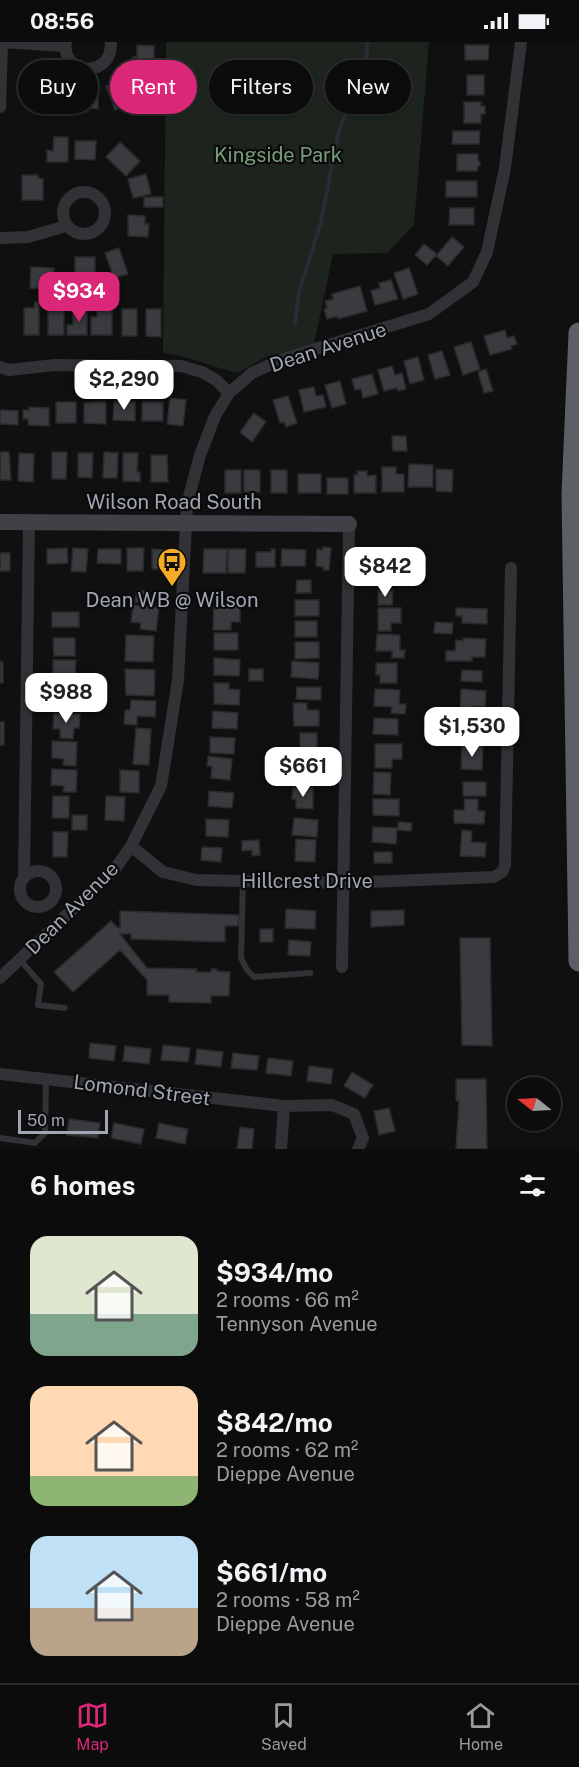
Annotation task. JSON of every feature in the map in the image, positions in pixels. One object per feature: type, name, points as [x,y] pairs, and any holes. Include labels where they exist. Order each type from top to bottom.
[{"type":"highway","points":[[579,333],[572,494],[579,961]]},
{"type":"main road","name":"Wilson Road South","points":[[0,522],[349,524]]},
{"type":"street","points":[[0,107],[2,42],[65,44],[70,61],[90,69],[104,63],[108,58],[111,42]]},
{"type":"street","name":"Dean Avenue","points":[[0,978],[115,868],[131,846],[161,786],[178,680],[185,522],[189,495],[207,433],[230,393],[252,374],[280,360],[429,314],[473,282],[487,252],[505,168],[521,42]]},
{"type":"street","points":[[0,238],[28,237],[66,226]]},
{"type":"street","points":[[0,367],[9,370],[55,365],[181,366],[202,372],[230,393]]},
{"type":"street","points":[[24,877],[29,522]]},
{"type":"street","points":[[342,967],[349,524]]},
{"type":"street","name":"Hillcrest Drive","points":[[131,846],[163,872],[196,880],[343,883],[494,877],[502,872],[505,866],[511,568]]},
{"type":"street","name":"Lomond Street","points":[[0,1074],[284,1106],[332,1105],[354,1114],[363,1138],[358,1149]]},
{"type":"street","points":[[281,1149],[284,1106]]},
{"type":"lane","points":[[243,881],[241,958],[247,970],[254,977],[310,973]]},
{"type":"lane","points":[[20,960],[41,984],[38,1005],[65,1008]]},
{"type":"lane","points":[[0,1138],[35,1143],[45,1133],[46,1079]]},
{"type":"green space","name":"Kingside Park","points":[[166,42],[429,42],[414,225],[387,253],[333,254],[314,344],[266,357],[238,373],[163,353],[165,114],[197,114],[197,60],[166,60]]},
{"type":"building","points":[[137,45],[154,46],[154,60],[133,60],[133,57],[137,57]]},
{"type":"building","points":[[465,45],[489,45],[488,60],[465,60]]},
{"type":"building","points":[[467,75],[484,75],[484,95],[467,95]]},
{"type":"building","points":[[110,85],[110,97],[106,86]]},
{"type":"building","points":[[464,102],[481,102],[481,106],[485,106],[485,114],[481,114],[481,123],[464,123]]},
{"type":"building","points":[[453,131],[480,131],[479,144],[452,144]]},
{"type":"building","points":[[54,137],[68,137],[68,162],[47,162],[47,150],[53,151]]},
{"type":"building","points":[[75,141],[96,141],[95,160],[75,159]]},
{"type":"building","points":[[120,142],[140,161],[126,176],[106,157]]},
{"type":"building","points":[[457,154],[478,154],[480,166],[477,171],[457,171]]},
{"type":"building","points":[[146,174],[151,194],[133,198],[128,179]]},
{"type":"building","points":[[22,175],[38,175],[38,178],[43,179],[43,200],[22,200]]},
{"type":"building","points":[[446,181],[477,181],[477,197],[446,197]]},
{"type":"building","points":[[144,197],[163,197],[163,207],[144,207]]},
{"type":"building","points":[[450,208],[474,208],[474,225],[449,225]]},
{"type":"building","points":[[128,215],[145,216],[145,224],[149,224],[148,237],[128,236]]},
{"type":"building","points":[[452,237],[464,247],[448,266],[436,256]]},
{"type":"building","points":[[424,244],[437,254],[427,265],[415,255]]},
{"type":"building","points":[[119,248],[128,274],[114,278],[105,253]]},
{"type":"building","points":[[75,257],[95,257],[95,275],[75,275]]},
{"type":"building","points":[[31,267],[54,268],[52,289],[30,288]]},
{"type":"building","points":[[409,268],[418,294],[403,299],[394,273]]},
{"type":"building","points":[[391,280],[398,299],[375,305],[371,291],[380,288],[379,283]]},
{"type":"building","points":[[360,286],[367,311],[338,319],[338,316],[327,319],[324,309],[327,308],[325,301],[333,299],[332,294]]},
{"type":"building","points":[[59,301],[64,301],[64,335],[48,335],[48,308],[59,308]]},
{"type":"building","points":[[35,302],[39,302],[39,335],[24,335],[24,308],[34,308]]},
{"type":"building","points":[[73,309],[87,309],[87,335],[67,335],[67,325],[73,325]]},
{"type":"building","points":[[112,309],[112,335],[91,335],[91,317],[97,317],[97,310]]},
{"type":"building","points":[[122,309],[137,309],[137,336],[122,336]]},
{"type":"building","points":[[146,309],[161,309],[161,337],[146,336]]},
{"type":"building","points":[[505,330],[507,338],[514,336],[517,344],[511,346],[512,349],[490,355],[484,336]]},
{"type":"building","points":[[471,342],[480,369],[463,375],[454,347]]},
{"type":"building","points":[[442,351],[450,375],[435,379],[428,355]]},
{"type":"building","points":[[418,357],[424,380],[410,384],[404,361]]},
{"type":"building","points":[[392,366],[395,375],[402,373],[406,389],[398,391],[397,388],[384,391],[378,370]]},
{"type":"building","points":[[486,369],[493,391],[484,393],[478,372]]},
{"type":"building","points":[[372,374],[378,394],[363,398],[361,389],[355,390],[352,379]]},
{"type":"building","points":[[340,381],[346,404],[332,408],[325,385]]},
{"type":"building","points":[[314,387],[316,396],[323,395],[326,407],[304,412],[299,390]]},
{"type":"building","points":[[288,396],[297,423],[286,427],[284,422],[280,423],[273,400]]},
{"type":"building","points":[[170,398],[186,400],[183,426],[167,424]]},
{"type":"building","points":[[56,402],[76,402],[76,423],[56,423]]},
{"type":"building","points":[[106,402],[106,424],[84,423],[84,403]]},
{"type":"building","points":[[114,402],[135,402],[135,421],[113,420]]},
{"type":"building","points":[[142,402],[163,402],[163,421],[142,421]]},
{"type":"building","points":[[29,407],[49,408],[49,426],[28,425],[28,419],[23,419],[23,410],[29,410]]},
{"type":"building","points":[[0,410],[18,411],[18,425],[0,424]]},
{"type":"building","points":[[254,413],[266,422],[252,442],[240,432]]},
{"type":"building","points":[[392,436],[406,436],[407,451],[393,451]]},
{"type":"building","points":[[0,452],[9,452],[11,480],[0,480]]},
{"type":"building","points":[[52,452],[67,452],[66,479],[52,479]]},
{"type":"building","points":[[104,452],[118,453],[117,478],[103,478]]},
{"type":"building","points":[[19,453],[34,454],[33,482],[18,481]]},
{"type":"building","points":[[78,453],[93,453],[92,478],[78,477]]},
{"type":"building","points":[[123,453],[138,453],[137,472],[140,472],[140,482],[123,481]]},
{"type":"building","points":[[151,455],[167,455],[168,482],[151,482]]},
{"type":"building","points":[[409,464],[433,465],[433,487],[408,487]]},
{"type":"building","points":[[382,467],[396,467],[396,474],[404,474],[404,492],[382,492]]},
{"type":"building","points":[[436,469],[453,470],[452,492],[436,491]]},
{"type":"building","points":[[225,470],[241,470],[241,493],[225,493]]},
{"type":"building","points":[[244,470],[260,470],[260,492],[244,492]]},
{"type":"building","points":[[271,470],[287,470],[287,493],[271,493]]},
{"type":"building","points":[[357,471],[367,471],[367,476],[376,475],[376,493],[354,493],[354,475],[358,475]]},
{"type":"building","points":[[298,474],[321,474],[321,493],[298,493]]},
{"type":"building","points":[[327,478],[348,478],[348,494],[327,494]]},
{"type":"building","points":[[323,547],[331,548],[329,570],[316,566],[317,549],[322,550]]},
{"type":"building","points":[[67,548],[68,563],[47,564],[47,549]]},
{"type":"building","points":[[73,548],[88,549],[86,572],[71,571]]},
{"type":"building","points":[[127,548],[144,548],[143,571],[127,571]]},
{"type":"building","points":[[98,549],[121,549],[121,564],[97,563]]},
{"type":"building","points":[[152,549],[167,550],[167,569],[152,569]]},
{"type":"building","points":[[204,549],[227,549],[226,573],[203,573]]},
{"type":"building","points":[[228,549],[246,549],[245,573],[228,573]]},
{"type":"building","points":[[271,549],[275,549],[275,567],[256,567],[256,552],[271,552]]},
{"type":"building","points":[[282,549],[306,550],[305,566],[281,566]]},
{"type":"building","points":[[371,549],[391,550],[390,565],[371,564]]},
{"type":"building","points":[[0,553],[10,553],[10,571],[0,571]]},
{"type":"building","points":[[297,580],[311,580],[311,593],[296,593]]},
{"type":"building","points":[[137,590],[146,591],[144,603],[135,602]]},
{"type":"building","points":[[378,591],[393,591],[392,605],[378,605]]},
{"type":"building","points":[[295,600],[319,600],[319,616],[295,616]]},
{"type":"building","points":[[133,605],[159,607],[156,631],[140,629],[141,623],[131,622]]},
{"type":"building","points":[[214,606],[240,606],[240,622],[231,622],[231,630],[213,630]]},
{"type":"building","points":[[378,608],[401,608],[401,623],[391,623],[391,631],[378,631]]},
{"type":"building","points":[[456,608],[487,609],[487,624],[462,623],[462,616],[456,616]]},
{"type":"building","points":[[52,612],[79,612],[79,627],[52,627]]},
{"type":"building","points":[[295,621],[317,621],[317,637],[295,637]]},
{"type":"building","points":[[435,622],[453,623],[452,634],[434,633]]},
{"type":"building","points":[[214,633],[238,633],[238,650],[214,650]]},
{"type":"building","points":[[377,634],[400,635],[400,650],[405,650],[404,658],[392,658],[392,651],[376,651]]},
{"type":"building","points":[[126,635],[154,636],[153,662],[125,661]]},
{"type":"building","points":[[53,638],[75,638],[75,656],[54,656]]},
{"type":"building","points":[[463,638],[486,639],[485,657],[472,657],[472,661],[446,661],[446,651],[455,651],[456,640],[463,641]]},
{"type":"building","points":[[295,642],[319,642],[319,658],[295,659]]},
{"type":"building","points":[[214,658],[240,660],[239,676],[214,675]]},
{"type":"building","points":[[53,660],[76,660],[75,675],[53,675]]},
{"type":"building","points":[[0,661],[3,662],[3,683],[0,683]]},
{"type":"building","points":[[292,661],[319,663],[318,679],[291,677]]},
{"type":"building","points":[[376,663],[397,663],[397,683],[380,683],[380,675],[376,675]]},
{"type":"building","points":[[125,669],[155,670],[154,696],[126,695]]},
{"type":"building","points":[[249,669],[263,669],[263,681],[249,681]]},
{"type":"building","points":[[462,670],[482,671],[482,682],[461,681]]},
{"type":"building","points":[[214,683],[229,683],[229,689],[240,690],[239,705],[214,704]]},
{"type":"building","points":[[56,686],[77,687],[76,710],[50,710],[50,698],[56,698]]},
{"type":"building","points":[[297,687],[321,687],[321,700],[296,699]]},
{"type":"building","points":[[375,689],[400,690],[399,704],[406,704],[405,714],[391,713],[392,707],[374,706]]},
{"type":"building","points":[[461,689],[486,691],[485,707],[474,706],[473,714],[460,714]]},
{"type":"building","points":[[131,700],[156,701],[155,717],[137,716],[137,725],[124,724],[125,710],[130,710]]},
{"type":"building","points":[[293,703],[307,703],[307,710],[319,710],[319,726],[294,726]]},
{"type":"building","points":[[213,711],[238,713],[237,729],[212,728]]},
{"type":"building","points":[[54,713],[80,714],[79,728],[74,728],[73,739],[60,738],[60,729],[53,729]]},
{"type":"building","points":[[465,716],[489,717],[488,731],[464,730]]},
{"type":"building","points":[[374,718],[398,719],[398,735],[373,734]]},
{"type":"building","points":[[0,722],[4,722],[4,745],[0,745]]},
{"type":"building","points":[[136,728],[151,729],[149,765],[133,764]]},
{"type":"building","points":[[300,733],[317,733],[317,754],[300,754]]},
{"type":"building","points":[[210,737],[235,738],[234,754],[210,753]]},
{"type":"building","points":[[52,741],[77,742],[76,766],[63,765],[64,759],[52,758]]},
{"type":"building","points":[[375,744],[402,744],[402,759],[392,759],[392,768],[375,768]]},
{"type":"building","points":[[462,745],[483,746],[482,770],[461,769]]},
{"type":"building","points":[[208,756],[232,759],[230,780],[211,778],[212,766],[207,766]]},
{"type":"building","points":[[299,759],[317,760],[316,782],[298,781]]},
{"type":"building","points":[[52,769],[77,770],[76,792],[63,792],[64,786],[51,785]]},
{"type":"building","points":[[120,770],[139,771],[139,793],[120,792]]},
{"type":"building","points":[[374,772],[391,773],[390,795],[373,794]]},
{"type":"building","points":[[463,782],[486,782],[486,796],[463,796]]},
{"type":"building","points":[[293,787],[313,788],[313,809],[296,808],[296,799],[292,799]]},
{"type":"building","points":[[209,791],[234,793],[232,808],[208,806]]},
{"type":"building","points":[[53,796],[69,796],[69,818],[52,818]]},
{"type":"building","points":[[106,796],[125,797],[124,821],[105,820]]},
{"type":"building","points":[[373,799],[399,799],[399,816],[373,815]]},
{"type":"building","points":[[465,799],[478,799],[478,811],[485,811],[484,824],[454,823],[454,810],[464,810]]},
{"type":"building","points":[[72,815],[87,815],[87,830],[72,830]]},
{"type":"building","points":[[294,818],[318,820],[317,837],[292,835]]},
{"type":"building","points":[[206,819],[229,820],[228,837],[206,836]]},
{"type":"building","points":[[398,822],[412,823],[411,831],[397,830],[396,844],[372,842],[373,827],[398,828]]},
{"type":"building","points":[[462,830],[472,831],[471,842],[486,843],[485,857],[460,856]]},
{"type":"building","points":[[53,832],[68,832],[67,857],[53,857]]},
{"type":"building","points":[[296,839],[316,840],[315,862],[295,861]]},
{"type":"building","points":[[259,840],[260,855],[252,856],[252,850],[242,851],[242,841]]},
{"type":"building","points":[[202,847],[222,848],[221,862],[201,860]]},
{"type":"building","points":[[374,852],[392,852],[392,863],[374,863]]},
{"type":"building","points":[[286,909],[316,911],[315,929],[285,928]]},
{"type":"building","points":[[404,910],[404,925],[371,927],[371,911]]},
{"type":"building","points":[[120,911],[239,915],[238,926],[225,926],[225,942],[131,939],[131,934],[120,934],[147,968],[197,969],[196,972],[211,972],[211,969],[217,969],[217,971],[230,972],[229,996],[211,996],[211,1003],[169,1002],[169,995],[147,995],[147,980],[120,950],[73,992],[54,972],[111,921],[120,928]]},
{"type":"building","points":[[260,929],[273,929],[273,942],[260,942]]},
{"type":"building","points":[[460,938],[490,938],[492,1046],[462,1045]]},
{"type":"building","points":[[289,940],[311,942],[310,956],[288,955]]},
{"type":"building","points":[[90,1043],[116,1046],[114,1061],[89,1058]]},
{"type":"building","points":[[163,1045],[190,1048],[188,1062],[161,1060]]},
{"type":"building","points":[[125,1046],[151,1049],[149,1064],[123,1061]]},
{"type":"building","points":[[197,1049],[223,1052],[221,1067],[195,1064]]},
{"type":"building","points":[[233,1053],[259,1056],[257,1070],[231,1068]]},
{"type":"building","points":[[268,1058],[293,1061],[291,1076],[266,1073]]},
{"type":"building","points":[[309,1066],[333,1069],[331,1084],[307,1081]]},
{"type":"building","points":[[352,1072],[373,1085],[365,1098],[344,1086]]},
{"type":"building","points":[[456,1079],[486,1079],[487,1149],[456,1149],[459,1101],[456,1101]]},
{"type":"building","points":[[389,1108],[395,1131],[379,1135],[374,1111]]},
{"type":"building","points":[[69,1119],[100,1123],[98,1138],[67,1135]]},
{"type":"building","points":[[114,1123],[144,1129],[141,1144],[111,1138]]},
{"type":"building","points":[[159,1123],[188,1129],[185,1144],[156,1138]]},
{"type":"building","points":[[240,1127],[254,1129],[252,1149],[237,1149]]},
{"type":"waterway","points":[[295,323],[299,292],[321,222],[338,134],[367,53],[368,42]]},
{"type":"place","name":"Dean WB @ Wilson","points":[[172,588]]}]
